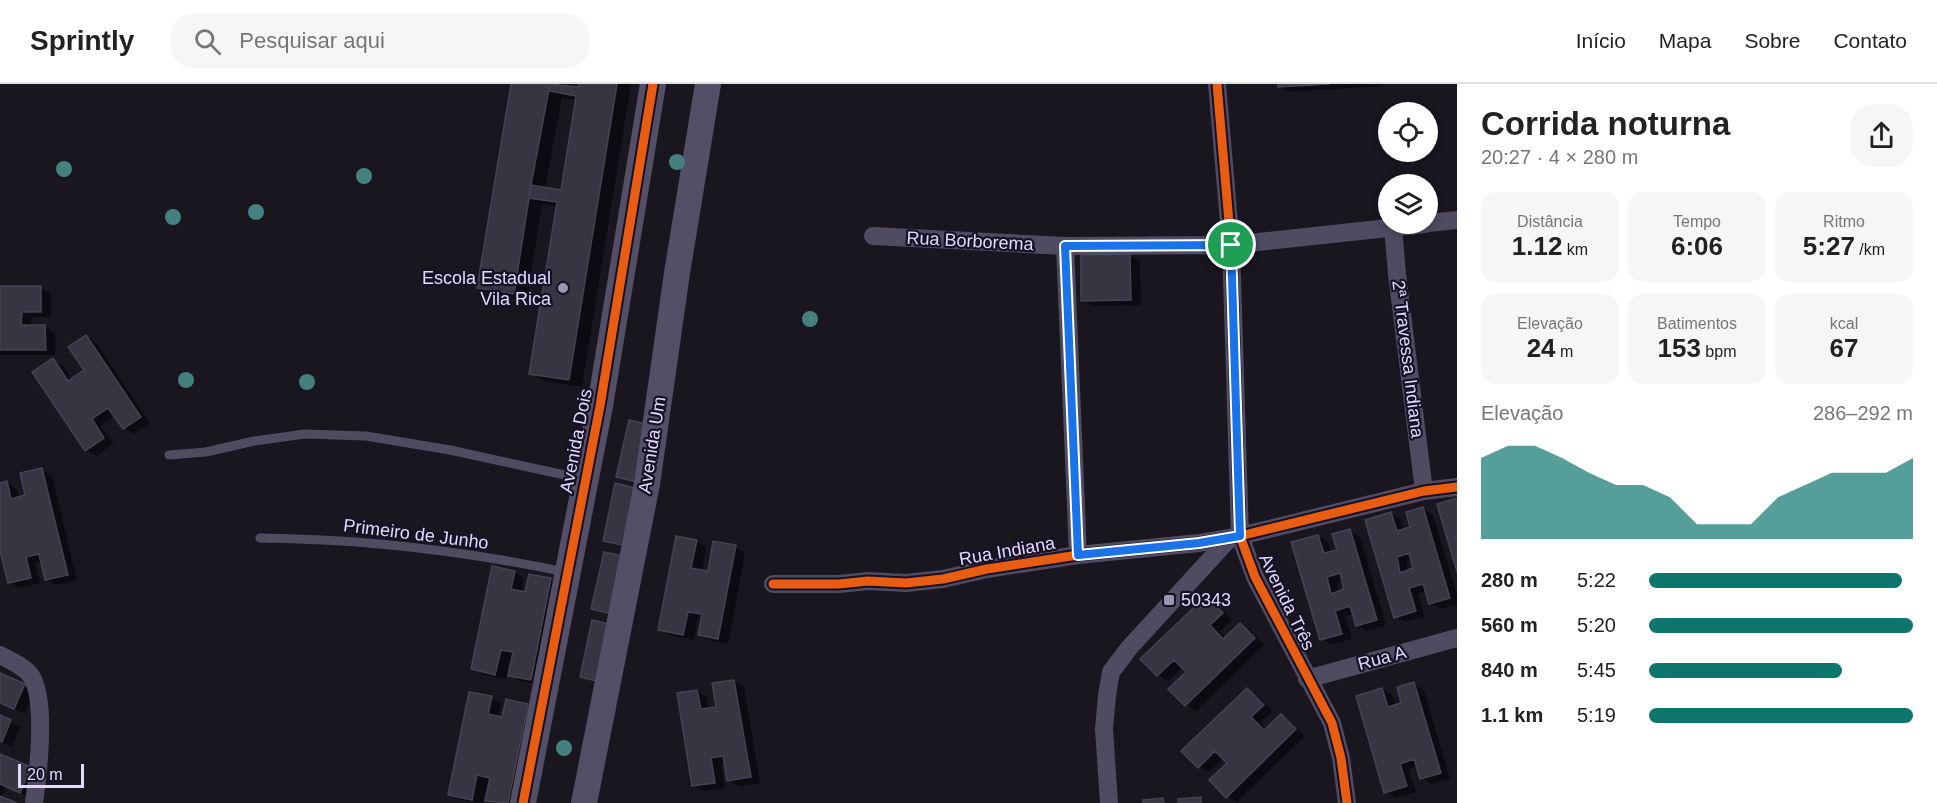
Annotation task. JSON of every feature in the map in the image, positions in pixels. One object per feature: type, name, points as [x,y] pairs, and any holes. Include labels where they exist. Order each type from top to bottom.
[{"type":"street","name":"Avenida Dois","points":[[523,803],[600,406],[653,84]]},
{"type":"street","name":"Avenida Um","points":[[584,803],[647,484],[677,273],[708,84]]},
{"type":"street","name":"Avenida Três","points":[[1217,84],[1231,245],[1234,537],[1245,553],[1307,679],[1332,723],[1341,758],[1347,803]]},
{"type":"street","name":"Rua Borborema","points":[[1438,222],[1457,220]]},
{"type":"street","name":"Rua Borborema","points":[[873,236],[1065,246],[1231,245],[1378,229]]},
{"type":"street","name":"2ª Travessa Indiana","points":[[1394,234],[1397,274],[1424,491]]},
{"type":"street","points":[[1065,246],[1078,555]]},
{"type":"street","name":"Rua Indiana","points":[[773,584],[839,584],[868,581],[906,583],[943,579],[987,569],[1078,555],[1234,537],[1424,491],[1457,487]]},
{"type":"street","points":[[1108,803],[1104,729],[1111,672],[1129,648],[1234,537]]},
{"type":"street","name":"Rua A","points":[[1307,679],[1457,638]]},
{"type":"street","points":[[0,656],[30,674],[37,691],[40,728],[39,765],[34,803]]},
{"type":"lane","points":[[169,455],[206,452],[254,441],[305,434],[366,436],[450,450],[586,479]]},
{"type":"lane","name":"Primeiro de Junho","points":[[260,538],[352,542],[415,548],[567,573]]},
{"type":"building","name":"Escola Estadual Vila Rica","points":[[511,84],[550,84],[514,294],[477,288]]},
{"type":"building","name":"Escola Estadual Vila Rica","points":[[550,84],[578,87],[579,84],[617,84],[569,380],[529,374],[557,202],[529,198],[531,185],[561,190],[576,96],[549,91]]},
{"type":"building","points":[[1278,84],[1330,84],[1278,87]]},
{"type":"building","points":[[1130,254],[1131,300],[1081,301],[1081,255]]},
{"type":"building","points":[[0,286],[41,286],[41,312],[22,312],[21,325],[45,325],[46,350],[0,350]]},
{"type":"building","points":[[86,335],[141,417],[123,429],[108,408],[92,419],[104,438],[85,451],[32,372],[53,358],[68,381],[84,370],[68,347]]},
{"type":"building","points":[[629,420],[654,426],[641,483],[616,477]]},
{"type":"building","points":[[42,468],[68,575],[45,580],[39,554],[26,557],[31,578],[8,583],[0,551],[0,483],[7,481],[11,499],[25,495],[20,473]]},
{"type":"building","points":[[615,483],[640,489],[627,546],[603,541]]},
{"type":"building","points":[[1457,498],[1457,572],[1437,504]]},
{"type":"building","points":[[1423,507],[1450,598],[1429,604],[1423,584],[1409,588],[1416,611],[1394,618],[1365,520],[1391,512],[1397,531],[1410,527],[1406,512]],"holes":[[[1409,553],[1413,568],[1400,573],[1397,557]]]},
{"type":"building","points":[[1350,529],[1377,620],[1356,626],[1350,606],[1335,611],[1342,634],[1320,640],[1291,542],[1318,535],[1324,553],[1337,550],[1332,534]],"holes":[[[1340,573],[1344,589],[1331,594],[1327,577]]]},
{"type":"building","points":[[676,536],[697,540],[691,568],[708,571],[713,541],[736,545],[718,639],[698,635],[702,614],[688,612],[683,635],[658,630]]},
{"type":"building","points":[[604,552],[629,557],[616,615],[591,609]]},
{"type":"building","points":[[492,566],[515,571],[511,589],[525,592],[529,574],[551,578],[531,680],[508,676],[513,652],[501,650],[495,675],[471,669]]},
{"type":"building","points":[[1206,596],[1223,613],[1210,625],[1223,639],[1240,623],[1255,638],[1185,706],[1168,689],[1186,672],[1174,660],[1157,676],[1140,659]]},
{"type":"building","points":[[592,620],[617,626],[604,683],[580,677]]},
{"type":"building","points":[[0,673],[25,684],[14,709],[0,703]]},
{"type":"building","points":[[734,680],[751,777],[727,781],[723,756],[711,758],[715,783],[692,786],[677,693],[697,690],[701,709],[716,707],[712,683]]},
{"type":"building","points":[[1414,682],[1441,773],[1420,779],[1414,759],[1400,764],[1407,786],[1384,793],[1356,696],[1382,688],[1388,707],[1401,703],[1397,687]]},
{"type":"building","points":[[1247,688],[1264,705],[1251,717],[1264,730],[1281,714],[1296,729],[1226,798],[1209,780],[1227,763],[1215,751],[1198,768],[1181,751]]},
{"type":"building","points":[[469,692],[492,696],[488,714],[502,717],[506,699],[528,704],[508,803],[485,801],[490,778],[477,775],[472,800],[448,795]]},
{"type":"building","points":[[0,715],[11,720],[2,742],[0,741]]},
{"type":"building","points":[[0,754],[31,767],[20,793],[0,784]]},
{"type":"building","points":[[0,796],[17,803],[0,803]]},
{"type":"building","points":[[1201,797],[1201,803],[1178,803],[1178,799]]},
{"type":"building","points":[[1163,798],[1164,803],[1143,803],[1143,800]]},
{"type":"cycle path","points":[[523,803],[600,406],[653,84]]},
{"type":"cycle path","points":[[1217,84],[1231,245],[1240,536],[1255,577],[1332,723],[1341,758],[1347,803]]},
{"type":"cycle path","points":[[773,584],[839,584],[868,581],[906,583],[943,579],[987,569],[1078,555],[1199,543],[1240,536],[1424,491],[1457,487]]},
{"type":"place","name":"Escola Estadual Vila Rica","points":[[563,288]]},
{"type":"place","name":"50343","points":[[1169,600]]},
{"type":"route","points":[[1231,245],[1240,536],[1199,543],[1078,555],[1065,246],[1231,245]]}]
